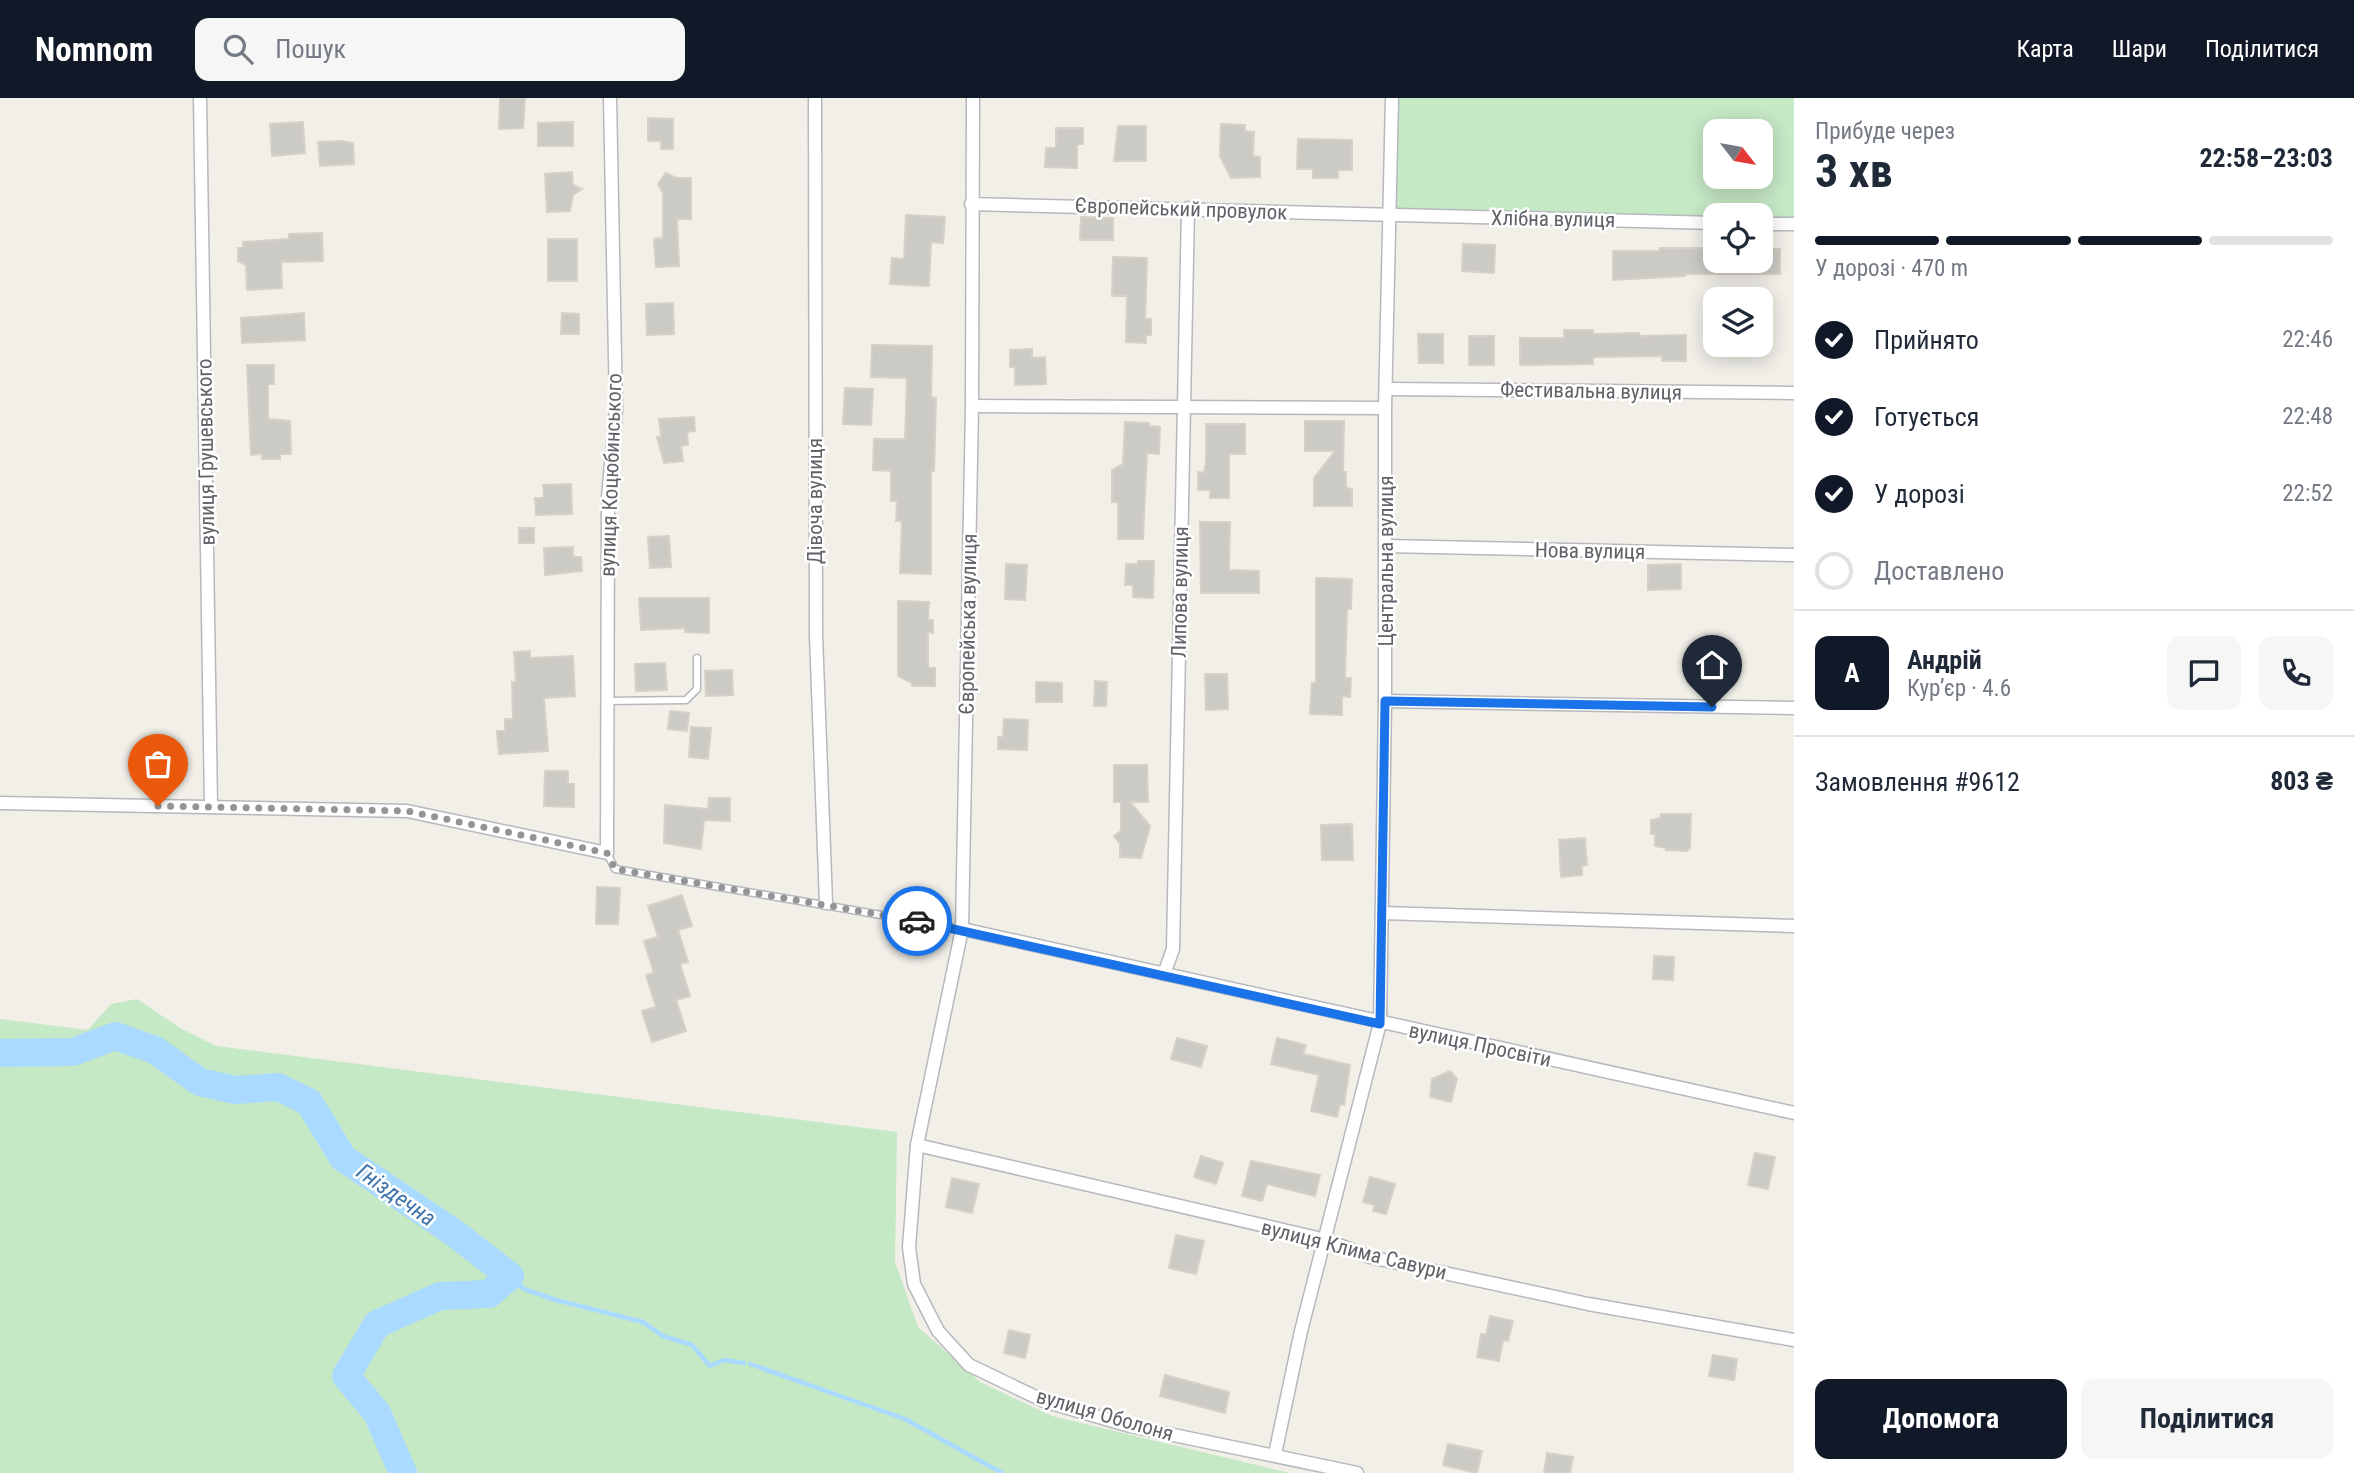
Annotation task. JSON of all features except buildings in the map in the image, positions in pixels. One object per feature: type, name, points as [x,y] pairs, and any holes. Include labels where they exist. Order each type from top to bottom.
[{"type":"street","name":"вулиця Грушевського","points":[[200,98],[211,806]]},
{"type":"street","name":"вулиця Коцюбинського","points":[[607,853],[608,497],[616,410],[610,98]]},
{"type":"street","name":"Дівоча вулиця","points":[[815,98],[816,635],[826,903]]},
{"type":"street","name":"Європейська вулиця","points":[[917,1144],[962,929],[972,407],[973,98]]},
{"type":"street","name":"Центральна вулиця","points":[[1275,1454],[1301,1331],[1380,1024],[1385,701],[1384,408],[1387,388],[1392,98]]},
{"type":"street","name":"Європейський провулок","points":[[971,204],[1391,215]]},
{"type":"street","name":"Липова вулиця","points":[[1164,974],[1173,950],[1188,208]]},
{"type":"street","name":"Хлібна вулиця","points":[[1391,215],[1703,223]]},
{"type":"street","points":[[1773,224],[1794,225]]},
{"type":"street","name":"Фестивальна вулиця","points":[[1387,388],[1794,393]]},
{"type":"street","points":[[972,407],[1384,408]]},
{"type":"street","name":"Нова вулиця","points":[[1386,546],[1794,555]]},
{"type":"street","points":[[1385,701],[1794,708]]},
{"type":"street","points":[[0,803],[407,811],[607,853]]},
{"type":"street","points":[[1382,913],[1794,926]]},
{"type":"street","name":"вулиця Просвіти","points":[[962,929],[1380,1024],[1794,1113]]},
{"type":"street","name":"вулиця Клима Савури","points":[[917,1144],[1326,1240],[1370,1257],[1588,1304],[1794,1340]]},
{"type":"street","name":"вулиця Оболоня","points":[[917,1144],[909,1247],[914,1284],[938,1331],[969,1365],[1044,1401],[1130,1426],[1357,1473]]},
{"type":"lane","points":[[607,701],[686,700],[697,689],[697,658]]},
{"type":"lane","points":[[607,853],[615,869],[826,903],[962,929]]},
{"type":"green space","points":[[1390,98],[1794,98],[1794,224],[1773,224],[1773,203],[1703,203],[1703,223],[1391,215]]},
{"type":"green space","points":[[137,999],[180,1028],[216,1046],[897,1132],[895,1262],[918,1327],[980,1382],[1052,1416],[1290,1473],[0,1473],[0,1019],[88,1030],[111,1004]]},
{"type":"waterway","name":"Гніздечна","points":[[0,1053],[73,1052],[115,1036],[155,1050],[200,1082],[235,1090],[278,1087],[309,1102],[343,1158],[453,1232],[510,1276],[489,1294],[440,1296],[377,1324],[346,1376],[377,1413],[403,1473]]},
{"type":"waterway","points":[[510,1276],[524,1289],[643,1322],[663,1336],[692,1345],[710,1366],[724,1360],[744,1363]]},
{"type":"waterway","points":[[750,1364],[905,1419],[1002,1473]]},
{"type":"way so far","points":[[158,806],[407,811],[607,853],[615,869],[826,903],[917,921]]},
{"type":"route","points":[[917,921],[1380,1024],[1385,701],[1712,707]]}]
